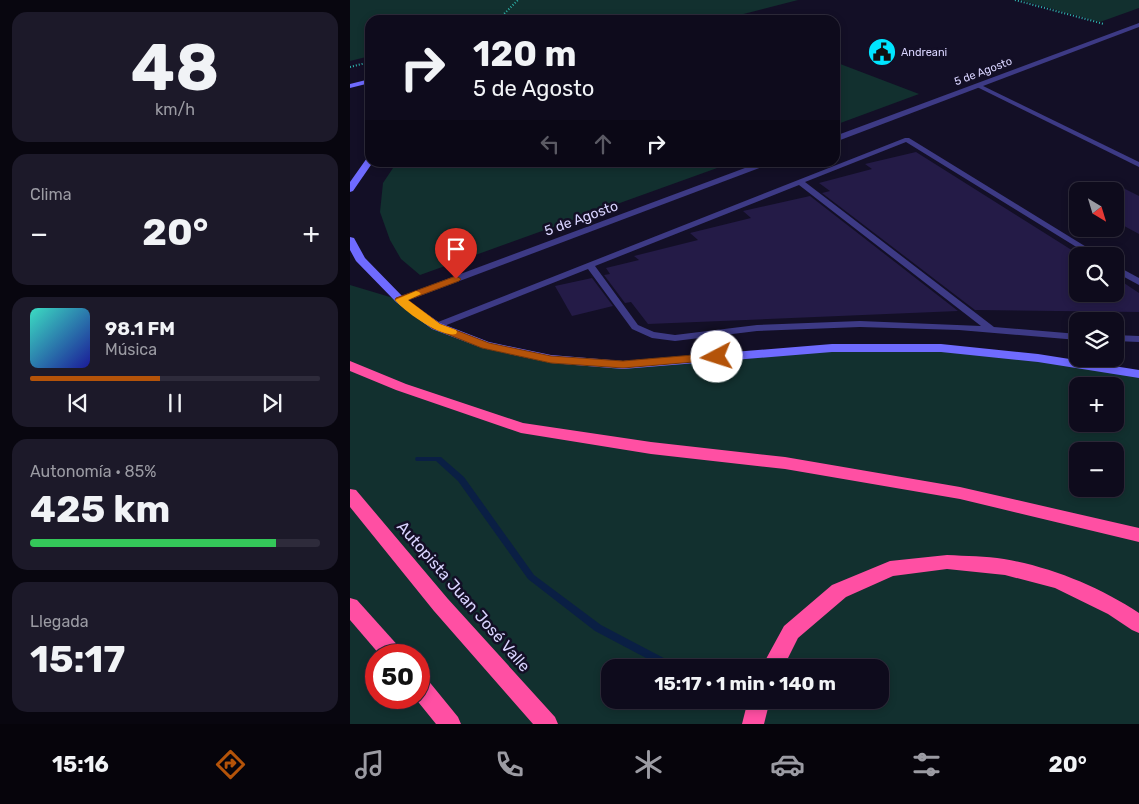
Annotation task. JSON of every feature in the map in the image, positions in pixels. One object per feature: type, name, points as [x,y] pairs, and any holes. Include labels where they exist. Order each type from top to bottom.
[{"type":"highway","points":[[350,366],[401,388],[522,428],[651,448],[785,463],[960,493],[1139,535]]},
{"type":"highway","name":"Autopista Juan José Valle","points":[[350,494],[441,605],[547,724]]},
{"type":"highway","points":[[777,659],[791,632],[839,591],[890,569],[947,562],[1005,567],[1060,582],[1116,608],[1139,624]]},
{"type":"highway","points":[[350,606],[384,644]]},
{"type":"highway","points":[[430,699],[450,724]]},
{"type":"highway","points":[[753,724],[757,709]]},
{"type":"main road","points":[[350,86],[365,82]]},
{"type":"main road","points":[[350,189],[365,167]]},
{"type":"main road","points":[[350,240],[360,259],[400,300],[436,326],[486,345],[551,359],[623,365],[832,348],[941,348],[1038,358],[1139,374]]},
{"type":"street","name":"5 de Agosto","points":[[840,137],[1139,25]]},
{"type":"street","name":"5 de Agosto","points":[[400,300],[758,167]]},
{"type":"lane","points":[[979,86],[1139,165]]},
{"type":"lane","points":[[840,166],[907,139],[1082,247]]},
{"type":"lane","points":[[436,326],[837,167]]},
{"type":"lane","points":[[799,182],[992,330]]},
{"type":"lane","points":[[590,265],[635,327],[652,335],[675,338],[756,328],[860,324],[959,327],[1069,336]]},
{"type":"lane","points":[[1124,273],[1139,282]]},
{"type":"lane","points":[[1124,338],[1139,339]]},
{"type":"path","points":[[502,15],[518,0]]},
{"type":"path","points":[[1015,0],[1125,30]]},
{"type":"path","points":[[350,67],[365,63]]},
{"type":"green space","points":[[350,0],[798,0],[740,15],[365,15],[365,57],[350,61]]},
{"type":"green space","points":[[1020,0],[1139,0],[1139,8],[1100,22]]},
{"type":"green space","points":[[840,64],[919,94],[840,123]]},
{"type":"green space","points":[[394,167],[720,167],[420,275],[401,259],[390,240],[380,212],[383,183]]},
{"type":"green space","points":[[350,285],[400,300],[436,326],[486,345],[551,359],[623,365],[832,348],[941,348],[1069,365],[1069,367],[1086,367],[1139,374],[1139,724],[350,724]]},
{"type":"building","points":[[916,152],[1069,248],[1069,302],[1124,302],[1124,283],[1139,293],[1139,312],[975,310],[822,193],[830,191],[819,183],[872,169],[865,164]]},
{"type":"building","points":[[1124,188],[1139,196],[1139,234],[1124,226]]},
{"type":"building","points":[[810,196],[958,311],[648,324],[631,302],[625,303],[604,275],[610,274],[606,268],[639,260],[634,256],[698,240],[690,233],[751,218],[743,211]]},
{"type":"building","points":[[592,278],[613,306],[572,316],[555,286]]},
{"type":"waterway","points":[[419,459],[438,459],[461,479],[531,577],[598,628],[657,659]]},
{"type":"slow traffic","points":[[416,294],[400,300],[436,326],[452,332]]},
{"type":"place","name":"Andreani","points":[[882,52]]},
{"type":"route","points":[[456,279],[400,300],[436,326],[486,345],[551,359],[623,365],[717,357]]}]
